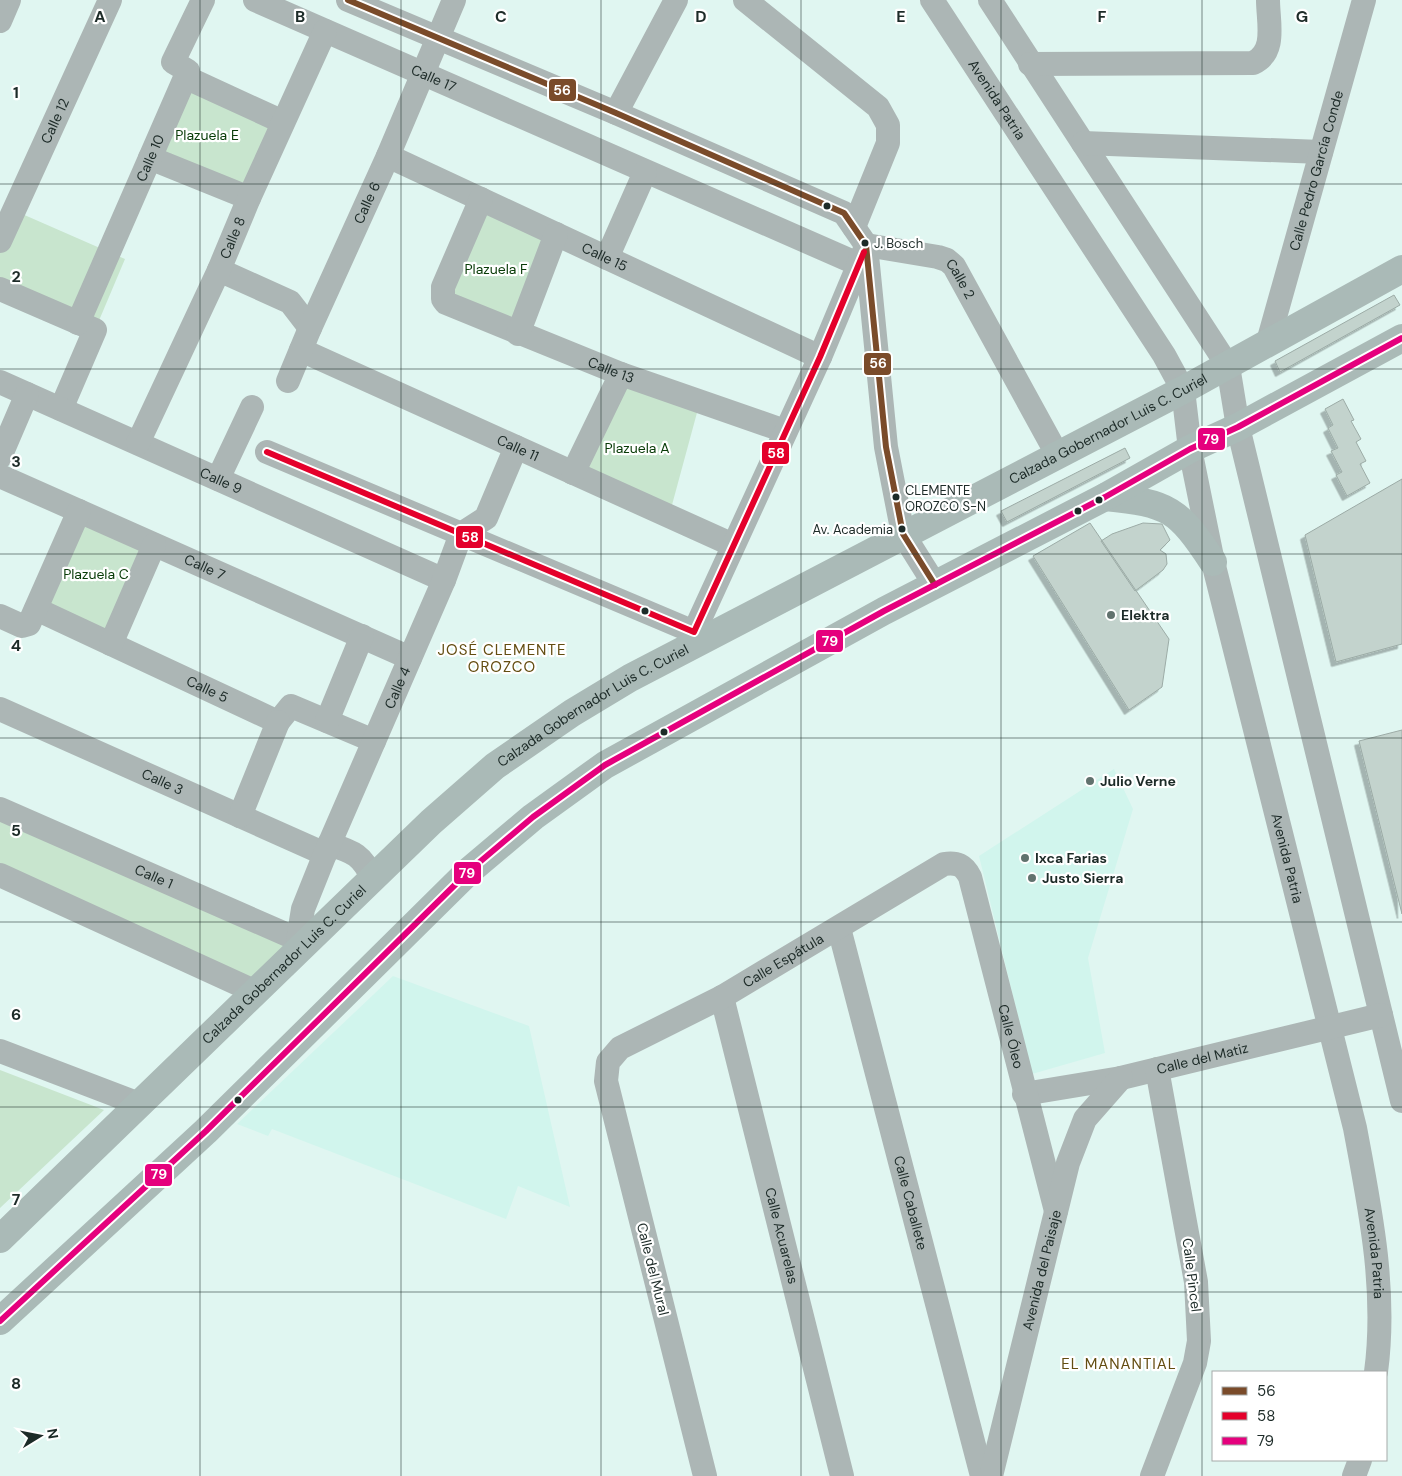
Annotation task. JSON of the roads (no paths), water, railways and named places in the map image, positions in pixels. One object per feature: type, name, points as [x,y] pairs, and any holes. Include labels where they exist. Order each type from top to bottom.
[{"type":"main road","name":"Calzada Gobernador Luis C. Curiel","points":[[0,1239],[256,992],[302,942],[373,879],[431,822],[495,766],[572,713],[630,678],[903,534],[1183,390],[1402,269]]},
{"type":"main road","points":[[0,1321],[206,1131],[469,871],[533,817],[612,760],[708,706],[1105,497],[1190,449],[1238,427],[1402,338]]},
{"type":"main road","points":[[1105,497],[1136,500],[1177,514],[1192,530],[1212,562]]},
{"type":"street","points":[[0,21],[9,0]]},
{"type":"street","name":"Calle 12","points":[[0,241],[110,0]]},
{"type":"street","points":[[202,0],[173,62],[188,71],[185,78],[284,122]]},
{"type":"street","name":"Calle 17","points":[[256,0],[644,172],[860,246]]},
{"type":"street","points":[[348,0],[441,31],[616,113],[844,213],[860,246],[886,447],[903,534],[935,585]]},
{"type":"street","name":"Calle 6","points":[[288,381],[388,156],[454,0]]},
{"type":"street","points":[[616,113],[676,0]]},
{"type":"street","points":[[267,452],[694,632],[784,431],[820,357],[860,246],[888,143],[888,125],[878,107],[745,0]]},
{"type":"street","name":"Avenida Patria","points":[[932,0],[1164,355],[1183,390],[1190,449],[1212,562],[1355,1128],[1374,1236],[1378,1281],[1376,1371]]},
{"type":"street","points":[[990,0],[1228,366],[1238,427],[1402,1101]]},
{"type":"street","points":[[1030,64],[1253,63],[1263,58],[1269,47],[1268,0]]},
{"type":"street","name":"Calle Pedro García Conde","points":[[1268,342],[1364,0]]},
{"type":"street","name":"Calle 8","points":[[138,443],[219,270],[249,198],[325,31]]},
{"type":"street","name":"Calle 10","points":[[60,409],[86,327],[150,158],[185,78]]},
{"type":"street","points":[[1082,143],[1321,152]]},
{"type":"street","name":"Calle 15","points":[[388,156],[820,357]]},
{"type":"street","points":[[150,158],[249,198]]},
{"type":"street","points":[[607,258],[644,172]]},
{"type":"street","name":"Calle 13","points":[[481,199],[450,270],[442,300],[450,306],[621,374],[784,431]]},
{"type":"street","points":[[518,334],[556,234]]},
{"type":"street","name":"Calle 2","points":[[860,246],[938,257],[947,260],[954,266],[1058,454]]},
{"type":"street","points":[[219,270],[290,302],[310,328]]},
{"type":"street","points":[[0,289],[86,327]]},
{"type":"street","name":"Calle 11","points":[[301,350],[733,545]]},
{"type":"street","points":[[573,473],[621,374]]},
{"type":"street","name":"Calle 9","points":[[0,382],[444,580]]},
{"type":"street","points":[[0,457],[27,394]]},
{"type":"street","points":[[218,479],[252,407]]},
{"type":"street","points":[[461,534],[486,518],[516,447]]},
{"type":"street","name":"Calle 7","points":[[0,476],[410,658]]},
{"type":"street","points":[[33,617],[79,511]]},
{"type":"street","name":"Calle 4","points":[[302,942],[303,909],[327,849],[444,580],[461,534]]},
{"type":"street","points":[[111,644],[154,545]]},
{"type":"street","name":"Calle 5","points":[[0,616],[22,626],[33,617],[111,644],[278,722]]},
{"type":"street","points":[[327,721],[362,636]]},
{"type":"street","points":[[240,816],[278,722],[291,706],[374,741]]},
{"type":"street","name":"Calle 3","points":[[0,708],[240,816],[327,849],[352,851],[365,862],[373,879]]},
{"type":"street","name":"Calle 1","points":[[0,809],[302,942]]},
{"type":"street","name":"Calle Espátula","points":[[608,1062],[620,1048],[722,997],[944,864],[959,864]]},
{"type":"street","name":"Calle Óleo","points":[[959,864],[966,869],[970,877],[1024,1094],[1056,1211]]},
{"type":"street","points":[[0,874],[256,992]]},
{"type":"street","name":"Calle Caballete","points":[[839,928],[982,1476]]},
{"type":"street","name":"Calle Acuarelas","points":[[722,997],[842,1476]]},
{"type":"street","name":"Calle del Matiz","points":[[1024,1094],[1121,1078],[1381,1014]]},
{"type":"street","points":[[0,1050],[139,1104]]},
{"type":"street","name":"Calle del Mural","points":[[608,1062],[606,1081],[705,1476]]},
{"type":"street","name":"Calle Pincel","points":[[1152,1476],[1195,1362],[1199,1341],[1196,1282],[1157,1069]]},
{"type":"street","name":"Avenida del Paisaje","points":[[991,1476],[1068,1163],[1085,1119],[1121,1078]]},
{"type":"street","points":[[1354,1476],[1360,1461]]},
{"type":"place","name":"J. Bosch","points":[[865,243]]},
{"type":"place","name":"CLEMENTE OROZCO S-N","points":[[896,497]]},
{"type":"place","name":"Av. Academia","points":[[902,529]]},
{"type":"place","name":"Elektra","points":[[1111,615]]},
{"type":"place","name":"Julio Verne","points":[[1090,781]]},
{"type":"place","name":"Ixca Farias","points":[[1025,858]]},
{"type":"place","name":"Justo Sierra","points":[[1032,878]]},
{"type":"district","name":"JOSÉ CLEMENTE OROZCO","points":[[502,658]]},
{"type":"district","name":"EL MANANTIAL","points":[[1119,1364]]},
{"type":"park label","name":"Plazuela E","points":[[207,135]]},
{"type":"park label","name":"Plazuela F","points":[[496,269]]},
{"type":"park label","name":"Plazuela A","points":[[637,448]]},
{"type":"park label","name":"Plazuela C","points":[[96,574]]}]
